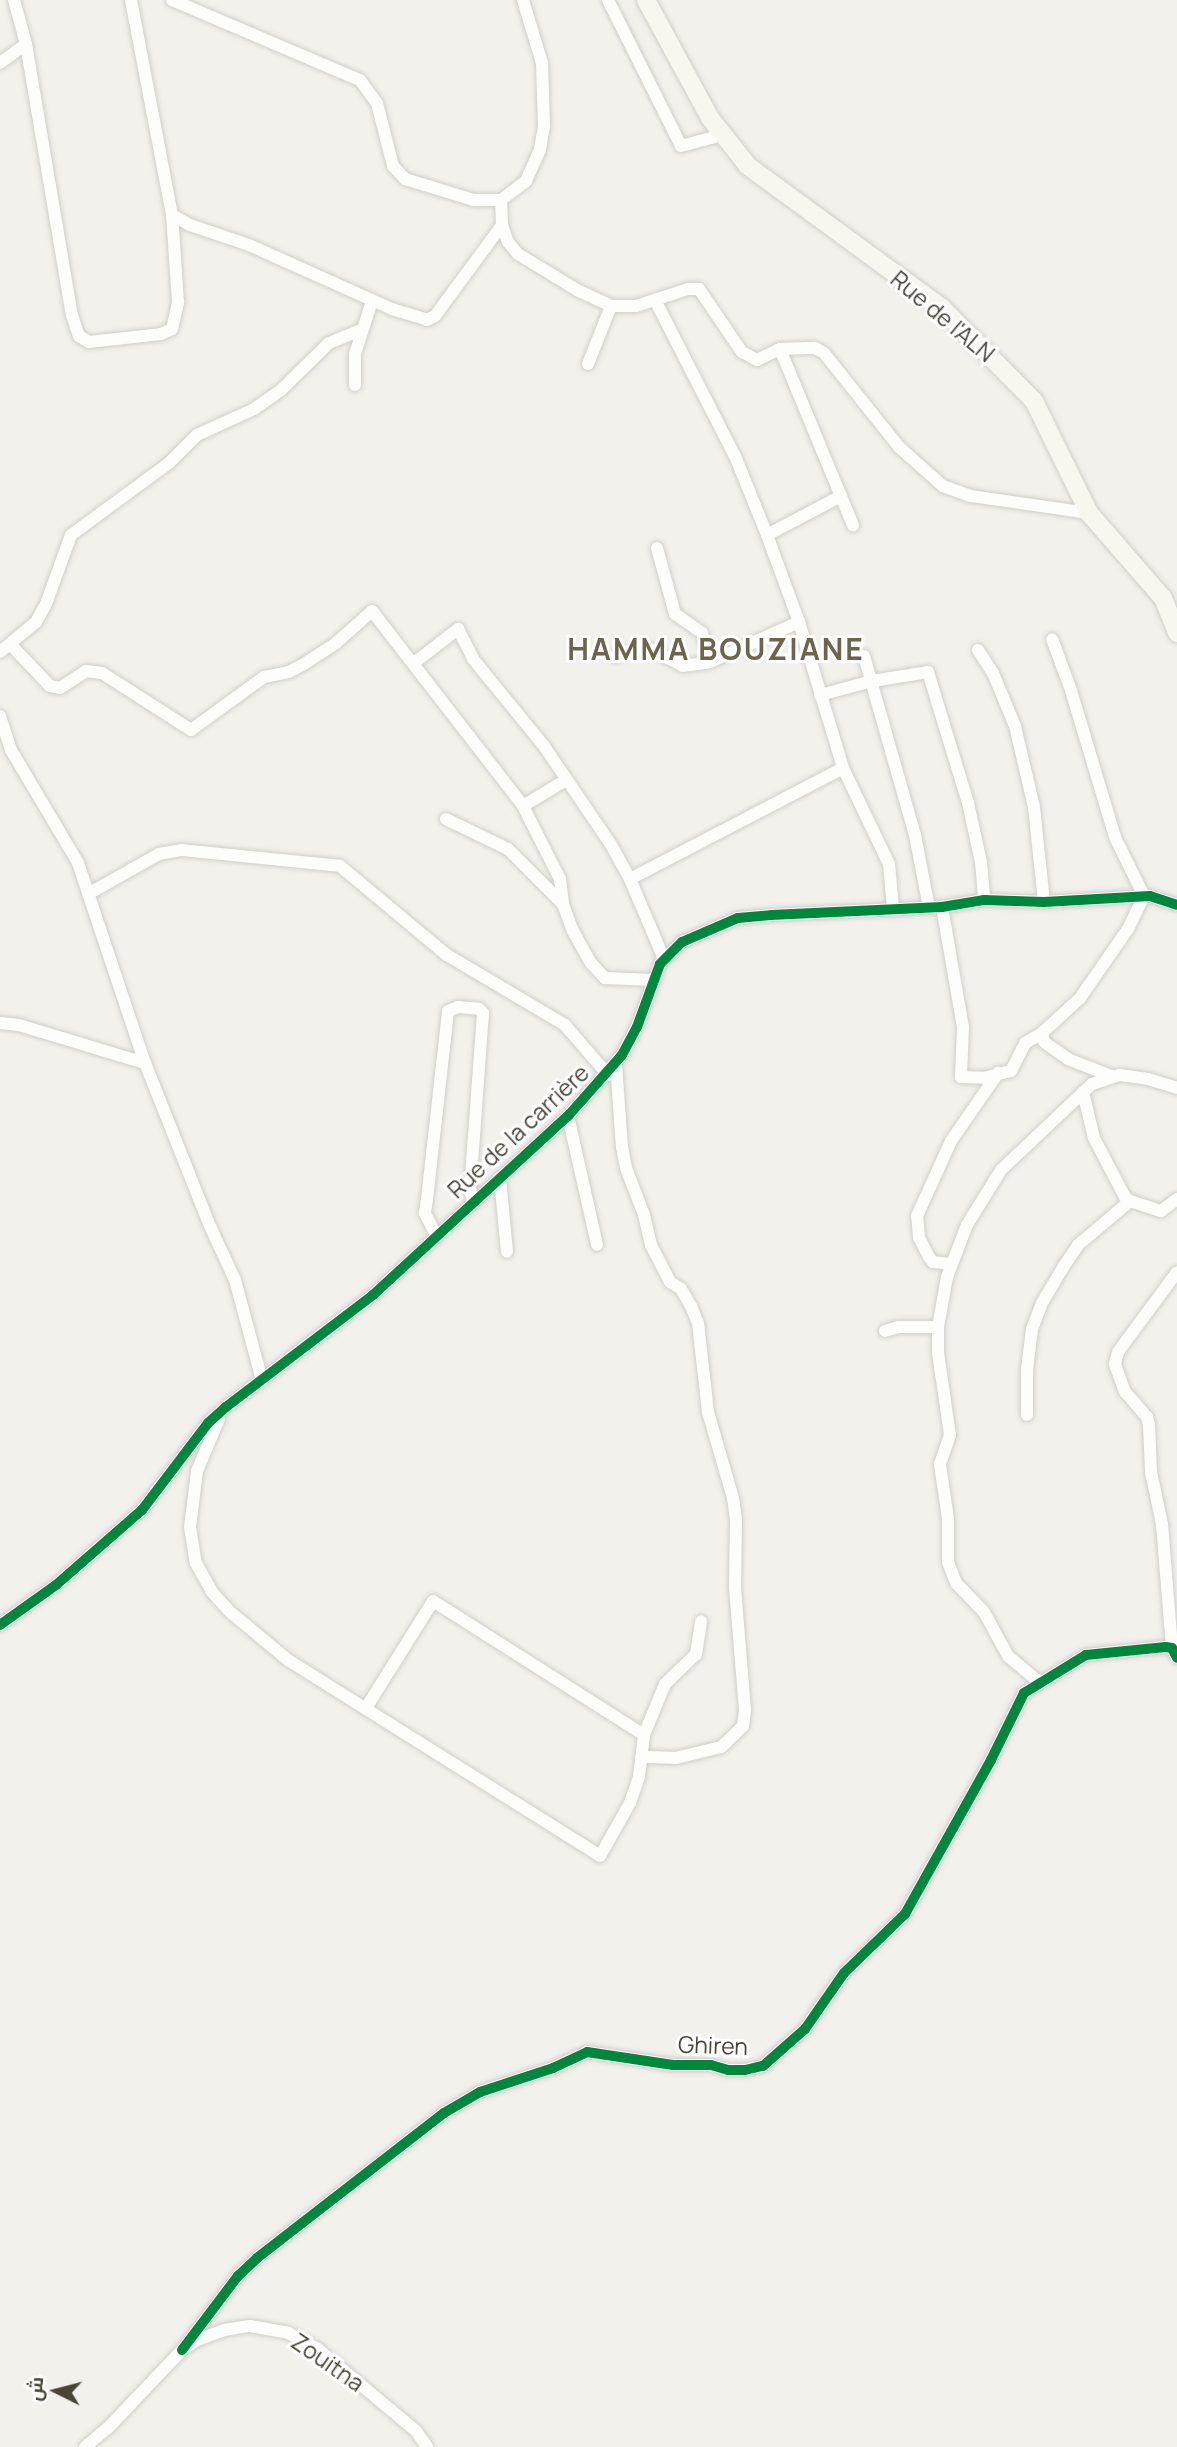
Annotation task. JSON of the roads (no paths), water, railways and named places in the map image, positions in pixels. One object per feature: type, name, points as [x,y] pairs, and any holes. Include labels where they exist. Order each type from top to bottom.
[{"type":"main road","name":"Rue de l'ALN","points":[[646,0],[709,118],[748,166],[942,308],[1034,401],[1089,513],[1163,598],[1177,633]]},
{"type":"street","points":[[14,0],[26,44],[72,315],[79,336],[89,342],[161,334],[172,329],[178,302],[172,215],[131,0]]},
{"type":"street","points":[[172,0],[360,80],[377,103],[393,166],[405,179],[474,200],[501,200],[526,181],[537,158],[544,126],[542,63],[523,0]]},
{"type":"street","points":[[608,0],[681,146],[722,135]]},
{"type":"street","points":[[0,63],[26,44]]},
{"type":"street","points":[[501,200],[502,225],[508,242],[518,254],[577,290],[611,306],[636,306],[688,289],[699,289],[742,352],[757,360],[780,349],[815,348],[824,353],[898,447],[943,486],[971,496],[1089,513]]},
{"type":"street","points":[[172,215],[190,225],[249,245],[372,301],[426,320],[435,316],[502,225]]},
{"type":"street","points":[[655,300],[734,456],[767,535],[800,621],[843,768],[889,864],[893,908]]},
{"type":"street","points":[[355,386],[355,354],[372,301]]},
{"type":"street","points":[[588,364],[611,306]]},
{"type":"street","points":[[362,330],[329,343],[281,390],[254,409],[197,435],[169,463],[139,481],[71,535],[46,604],[36,622],[5,648],[50,687],[60,688],[86,671],[102,673],[191,730],[264,677],[289,672],[336,643],[372,611],[523,806],[560,879],[563,904],[573,931],[599,973],[605,978],[653,979]]},
{"type":"street","points":[[780,349],[853,525]]},
{"type":"street","points":[[767,535],[841,496]]},
{"type":"street","points":[[657,548],[675,614],[702,634],[709,662]]},
{"type":"street","points":[[615,656],[640,648],[650,649],[683,666],[709,662],[800,621]]},
{"type":"street","points":[[414,663],[458,629],[474,659],[544,746],[610,843],[630,879],[664,960]]},
{"type":"street","points":[[864,656],[935,908],[963,1027],[961,1077],[984,1078],[1011,1071],[1025,1043],[1042,1033],[1080,998],[1128,929],[1144,896],[1115,837],[1071,690],[1052,639]]},
{"type":"street","points":[[978,650],[993,673],[1015,726],[1034,807],[1044,902]]},
{"type":"street","points":[[820,695],[872,681],[928,672],[968,803],[981,862],[984,900]]},
{"type":"street","points":[[0,716],[11,750],[63,834],[88,894],[145,1063],[210,1226],[236,1280],[262,1380]]},
{"type":"street","points":[[630,879],[843,768]]},
{"type":"street","points":[[523,806],[566,780]]},
{"type":"street","points":[[446,819],[508,849],[563,904]]},
{"type":"street","points":[[88,894],[159,854],[181,850],[340,866],[447,955],[565,1025],[612,1069],[626,1168],[644,1215],[651,1245],[670,1282],[681,1289],[698,1323],[708,1412],[733,1498],[736,1519],[736,1588],[745,1710],[743,1726],[721,1747],[677,1758],[641,1757]]},
{"type":"street","name":"Rue de la carrière","points":[[0,1625],[56,1585],[142,1510],[208,1423],[373,1295],[568,1116],[612,1069],[637,1027],[653,979],[664,960],[682,942],[737,918],[893,908],[935,908],[984,900],[1044,902],[1144,896],[1177,905]]},
{"type":"street","points":[[436,1235],[425,1213],[426,1199],[448,1011],[458,1007],[479,1009],[483,1013],[470,1188],[473,1202]]},
{"type":"street","points":[[0,1023],[19,1025],[145,1063]]},
{"type":"street","points":[[1042,1033],[1044,1042],[1068,1059],[1111,1076],[1148,1079],[1177,1088]]},
{"type":"street","points":[[951,1264],[933,1262],[919,1237],[917,1216],[951,1141],[998,1073]]},
{"type":"street","points":[[1039,1682],[1008,1656],[984,1612],[956,1583],[948,1562],[948,1519],[940,1464],[950,1434],[938,1353],[938,1327],[951,1264],[967,1225],[1001,1170],[1092,1084],[1111,1076]]},
{"type":"street","points":[[1083,1093],[1094,1138],[1130,1201],[1161,1211],[1177,1199]]},
{"type":"street","points":[[568,1116],[597,1245]]},
{"type":"street","points":[[500,1178],[507,1252]]},
{"type":"street","points":[[1027,1415],[1028,1352],[1032,1329],[1042,1303],[1079,1245],[1130,1201]]},
{"type":"street","points":[[1174,1653],[1162,1524],[1151,1472],[1149,1425],[1147,1417],[1125,1392],[1115,1364],[1118,1352],[1177,1272]]},
{"type":"street","points":[[885,1331],[898,1327],[938,1327]]},
{"type":"street","points":[[229,1405],[206,1445],[193,1492],[190,1527],[196,1563],[212,1592],[248,1631],[288,1660],[600,1856],[631,1803],[644,1735],[665,1684],[696,1654],[701,1620]]},
{"type":"street","points":[[366,1708],[433,1601],[644,1735]]},
{"type":"street","name":"Ghiren","points":[[182,2350],[232,2284],[257,2258],[444,2113],[480,2092],[553,2068],[587,2052],[673,2065],[712,2065],[745,2070],[762,2066],[778,2055],[805,2029],[844,1973],[905,1914],[991,1760],[1024,1693],[1086,1655],[1174,1653]]},
{"type":"street","name":"Zouitna","points":[[85,2447],[108,2428],[182,2350],[197,2340],[224,2330],[250,2326],[288,2333],[318,2349],[416,2431],[427,2447]]},
{"type":"district","name":"HAMMA BOUZIANE","points":[[716,649]]}]
